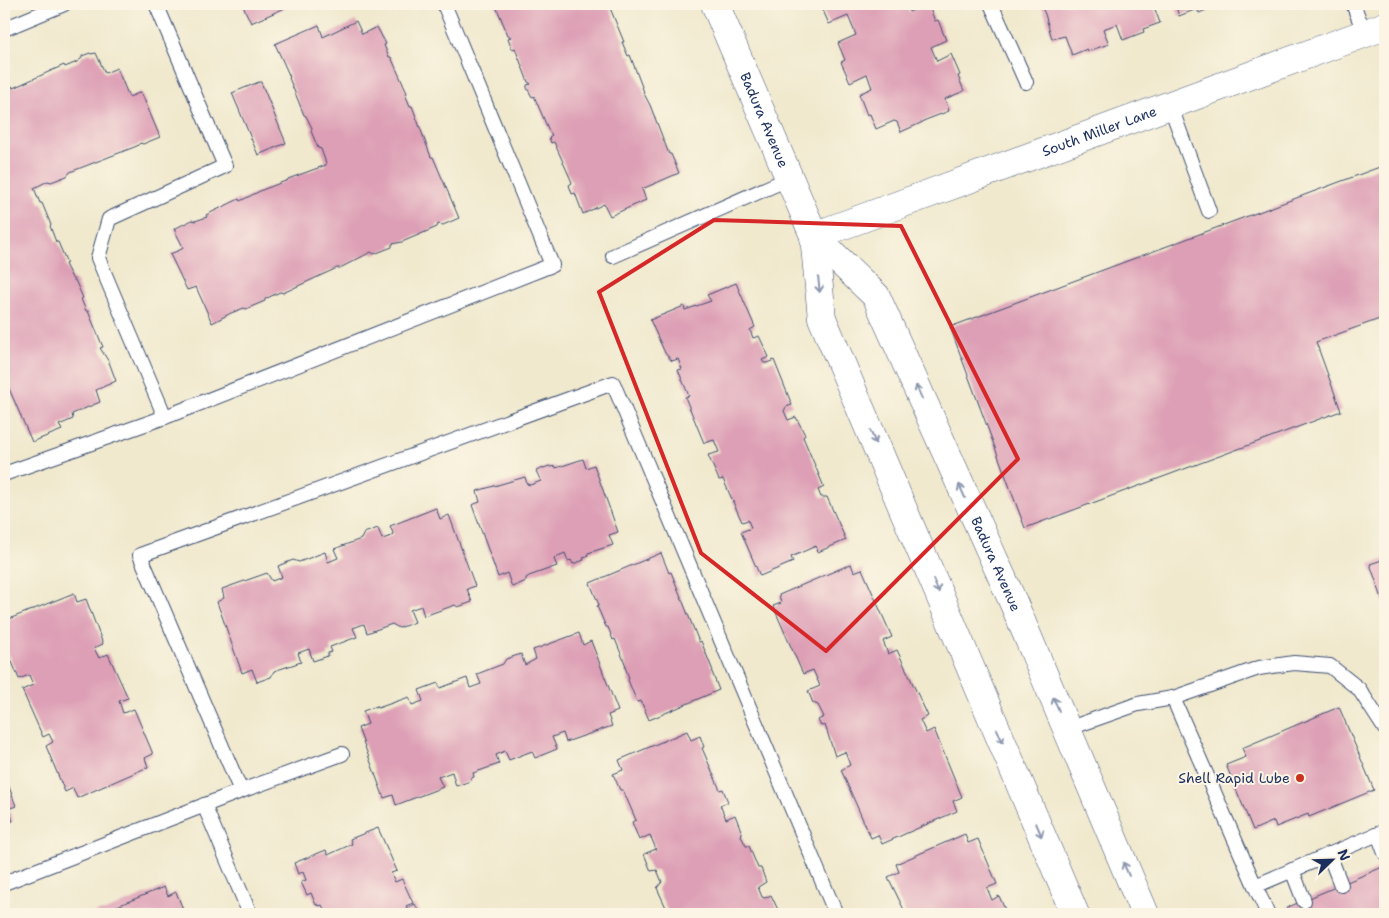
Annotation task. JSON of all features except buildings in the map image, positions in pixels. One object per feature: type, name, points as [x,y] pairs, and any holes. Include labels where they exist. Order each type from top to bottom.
[{"type":"main road","name":"Badura Avenue","points":[[715,4],[814,236],[822,318],[1075,914]]},
{"type":"main road","name":"South Miller Lane","points":[[814,236],[1375,30]]},
{"type":"main road","name":"Badura Avenue","points":[[814,236],[876,296],[1014,604],[1145,914]]},
{"type":"lane","points":[[4,29],[64,4]]},
{"type":"lane","points":[[156,4],[225,166],[109,219],[98,258],[165,417]]},
{"type":"lane","points":[[4,474],[165,417],[552,265],[444,4]]},
{"type":"lane","points":[[991,4],[1026,82]]},
{"type":"lane","points":[[1353,4],[1375,30]]},
{"type":"lane","points":[[1170,105],[1209,211]]},
{"type":"lane","points":[[613,256],[790,178]]},
{"type":"lane","points":[[241,791],[140,555],[612,383],[836,914]]},
{"type":"lane","points":[[1067,729],[1138,704],[1173,698],[1258,668],[1294,663],[1330,666],[1359,689],[1385,729]]},
{"type":"lane","points":[[1173,698],[1268,914]]},
{"type":"lane","points":[[4,883],[204,805],[342,754]]},
{"type":"lane","points":[[204,805],[250,914]]},
{"type":"lane","points":[[1256,886],[1382,832],[1385,853]]},
{"type":"lane","points":[[1328,854],[1341,885]]},
{"type":"lane","points":[[1292,870],[1304,901]]},
{"type":"highlighted area","points":[[714,220],[901,226],[1018,459],[826,651],[701,553],[599,292]]},
{"type":"place","name":"Shell Rapid Lube","points":[[1300,778]]}]
